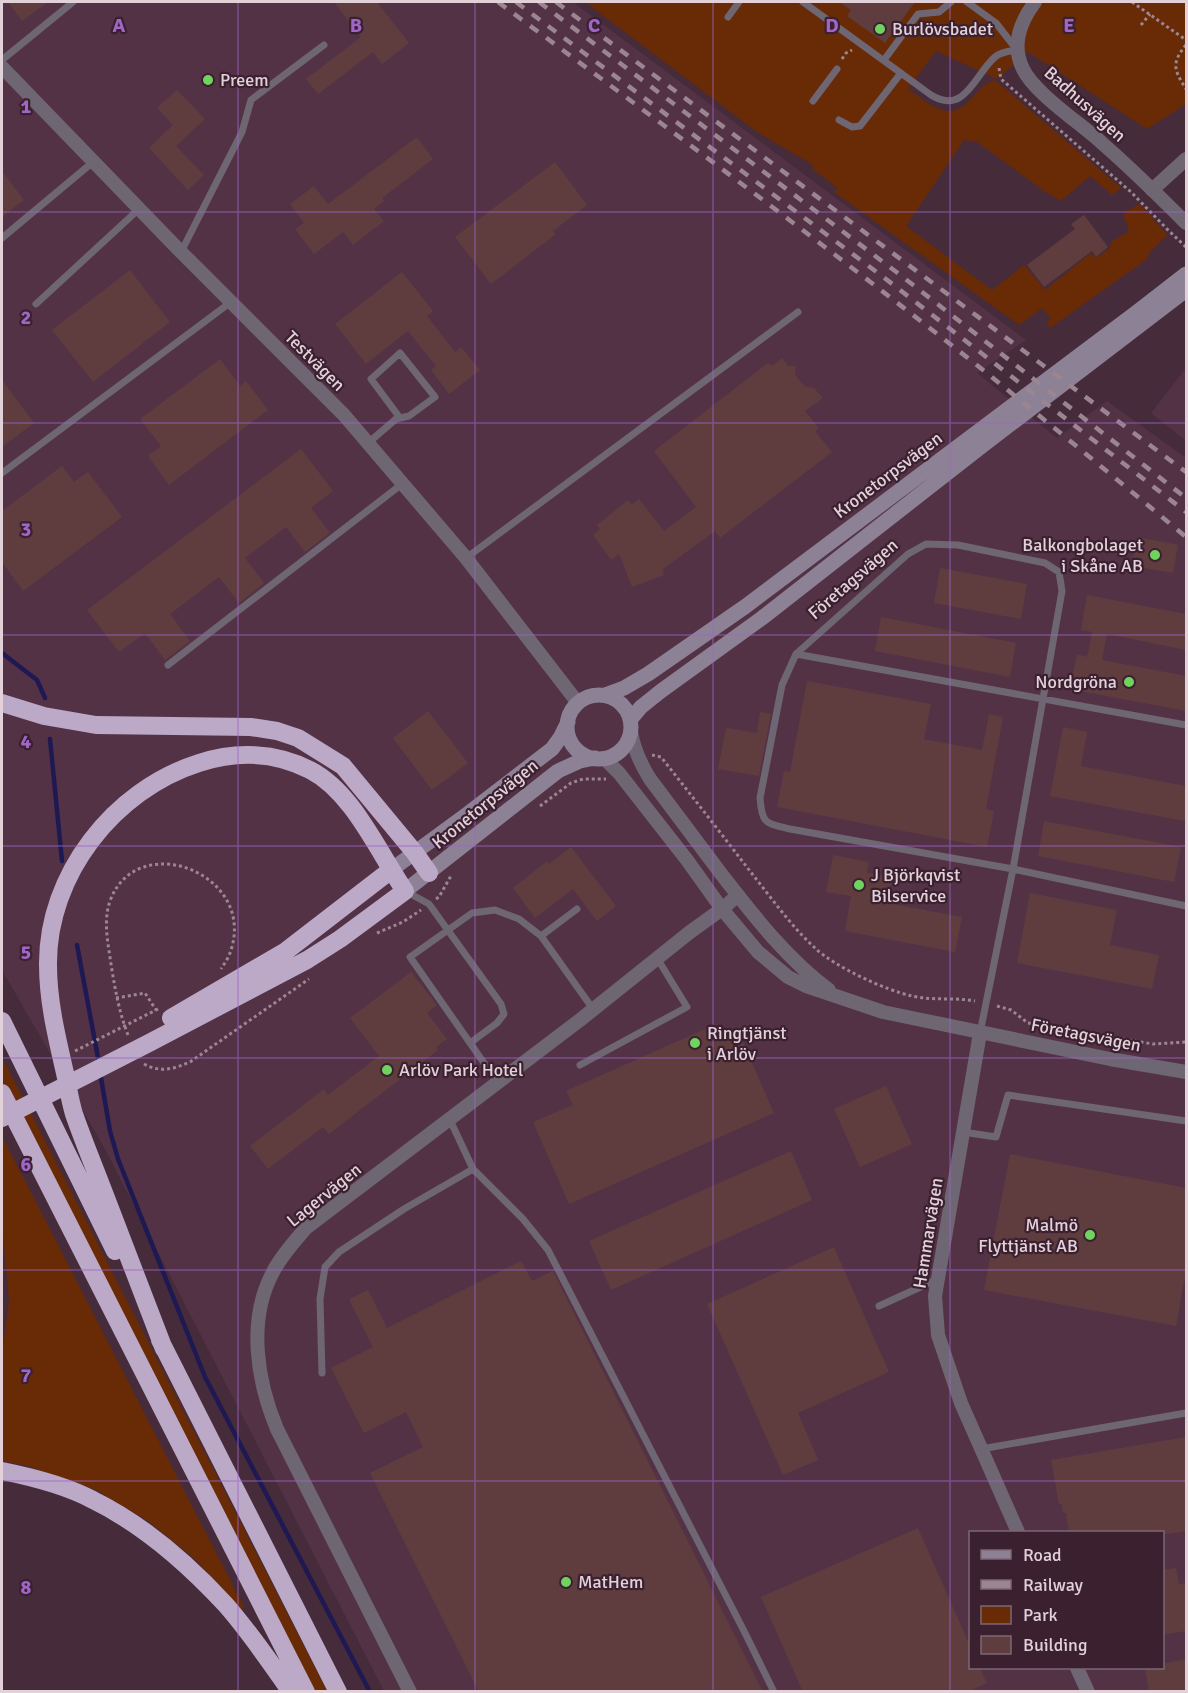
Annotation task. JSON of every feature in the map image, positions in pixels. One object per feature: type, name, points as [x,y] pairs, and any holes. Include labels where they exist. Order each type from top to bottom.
[{"type":"highway","points":[[2,704],[44,716],[96,726],[251,727],[276,731],[298,738],[343,766],[429,873]]},
{"type":"highway","points":[[2,1118],[141,1033],[307,960],[340,939],[405,891],[356,813],[334,787],[311,770],[287,760],[257,755],[241,754],[216,758],[190,766],[168,775],[149,787],[110,818],[90,842],[74,868],[60,898],[49,947],[49,988],[58,1045],[74,1113],[164,1349]]},
{"type":"highway","points":[[2,1107],[141,1033],[286,951],[391,870]]},
{"type":"highway","points":[[2,1021],[164,1349],[338,1692]]},
{"type":"highway","points":[[2,1094],[306,1692]]},
{"type":"highway","points":[[2,1471],[51,1483],[92,1499],[136,1525],[184,1564],[225,1605],[291,1692]]},
{"type":"main road","name":"Kronetorpsvägen","points":[[605,695],[624,688],[648,674],[746,606],[1186,274]]},
{"type":"main road","name":"Kronetorpsvägen","points":[[631,726],[641,707],[661,691],[762,618],[1186,290]]},
{"type":"main road","points":[[595,695],[605,695],[613,698],[627,711],[631,726],[626,744],[616,754],[599,758],[583,754],[574,746],[568,734],[568,722],[578,703],[595,695]]},
{"type":"main road","name":"Kronetorpsvägen","points":[[391,870],[552,749],[568,722]]},
{"type":"main road","name":"Kronetorpsvägen","points":[[405,891],[558,771],[580,761],[599,758]]},
{"type":"street","points":[[1017,50],[1020,27],[1035,2]]},
{"type":"street","name":"Badhusvägen","points":[[1017,50],[1023,70],[1038,89],[1103,144],[1186,223]]},
{"type":"street","name":"Testvägen","points":[[2,67],[138,209],[344,415],[466,558],[578,703]]},
{"type":"street","points":[[1152,190],[1186,159]]},
{"type":"street","name":"Företagsvägen","points":[[631,726],[633,748],[650,780],[738,895],[771,936],[813,978],[840,998]]},
{"type":"street","name":"Företagsvägen","points":[[599,758],[618,774],[758,952],[788,977],[806,986],[883,1012],[1110,1059],[1186,1072]]},
{"type":"street","name":"Lagervägen","points":[[410,1692],[268,1408],[259,1366],[257,1331],[262,1300],[273,1271],[306,1228],[594,1009],[738,895]]},
{"type":"street","name":"Hammarvägen","points":[[980,1033],[935,1296],[938,1335],[961,1403],[1017,1531]]},
{"type":"street","points":[[1077,1669],[1088,1692]]},
{"type":"lane","points":[[2,60],[73,2]]},
{"type":"lane","points":[[728,17],[739,2]]},
{"type":"lane","points":[[803,2],[940,100],[948,101],[964,95],[996,55],[1017,50],[996,23],[967,2]]},
{"type":"lane","points":[[884,60],[918,14],[939,12],[951,2]]},
{"type":"lane","points":[[181,252],[242,132],[251,100],[324,45]]},
{"type":"lane","points":[[813,101],[837,69]]},
{"type":"lane","points":[[838,120],[852,127],[860,126],[902,73]]},
{"type":"lane","points":[[2,238],[93,162]]},
{"type":"lane","points":[[36,304],[138,209]]},
{"type":"lane","points":[[2,473],[231,302]]},
{"type":"lane","points":[[466,558],[798,312]]},
{"type":"lane","points":[[368,443],[396,419],[410,416],[435,397],[400,353],[371,379],[400,418]]},
{"type":"lane","points":[[168,665],[402,484]]},
{"type":"lane","name":"Företagsvägen","points":[[980,1033],[1013,869],[1062,591],[1059,572],[1045,563],[958,546],[926,544],[908,554],[796,654],[782,685],[760,798],[761,815],[768,823],[790,829],[1013,869],[1186,906]]},
{"type":"lane","points":[[796,654],[1186,725]]},
{"type":"lane","points":[[405,891],[429,904],[501,1004],[504,1014],[497,1023],[470,1043]]},
{"type":"lane","points":[[541,936],[577,909]]},
{"type":"lane","points":[[498,1083],[410,957],[472,914],[495,910],[519,919],[541,936],[594,1009]]},
{"type":"lane","points":[[580,1065],[687,1008],[657,958]]},
{"type":"lane","points":[[963,1132],[996,1137],[1008,1095],[1186,1121]]},
{"type":"lane","points":[[450,1119],[473,1169],[523,1218],[548,1250],[774,1692]]},
{"type":"lane","points":[[322,1373],[320,1299],[325,1268],[339,1252],[404,1209],[473,1169]]},
{"type":"lane","points":[[879,1306],[938,1279]]},
{"type":"lane","points":[[981,1449],[1186,1413]]},
{"type":"path","points":[[1132,2],[1186,43],[1177,56],[1176,73],[1186,89]]},
{"type":"path","points":[[1141,25],[1150,14]]},
{"type":"path","points":[[841,60],[846,53],[852,50]]},
{"type":"path","points":[[1001,79],[1131,192],[1186,247]]},
{"type":"path","points":[[638,761],[653,755],[661,757],[777,905],[816,950],[872,982],[911,996],[935,1000],[966,999],[1011,1010],[1028,1023],[1154,1044],[1186,1042]]},
{"type":"path","points":[[535,810],[571,783],[583,779],[610,778],[618,774]]},
{"type":"path","points":[[165,1005],[156,1010],[141,1033],[121,1017],[116,998],[107,938],[108,907],[120,883],[138,869],[173,864],[188,868],[211,880],[222,891],[234,917],[234,934],[230,954],[220,971]]},
{"type":"path","points":[[372,935],[416,915],[439,897],[452,874]]},
{"type":"path","points":[[138,1059],[147,1066],[159,1070],[174,1069],[190,1062],[314,976]]},
{"type":"path","points":[[116,998],[145,993],[156,1010]]},
{"type":"shaded area","points":[[2,2],[573,2],[1026,340],[977,373],[1057,438],[1107,401],[1186,458],[1186,1691],[384,1691],[105,1149],[2,970]]},
{"type":"shaded area","points":[[1186,368],[1186,441],[1151,413]]},
{"type":"green space","points":[[585,2],[1186,2],[1186,104],[1147,129],[1028,52],[997,79],[936,51],[908,89],[933,106],[948,111],[965,105],[982,87],[995,80],[1121,188],[1112,195],[1090,176],[1061,201],[977,142],[964,140],[906,226],[992,290],[1024,265],[1045,290],[1091,253],[1096,258],[1110,248],[1111,242],[1129,231],[1123,213],[1139,204],[1168,235],[1149,253],[1147,259],[1050,328],[1046,323],[1051,319],[1042,308],[1019,325],[834,192],[837,188],[812,168],[813,165],[757,132]]},
{"type":"green space","points":[[2,1057],[327,1691],[315,1691],[2,1079]]},
{"type":"green space","points":[[2,1136],[244,1607],[240,1611],[197,1561],[148,1521],[96,1490],[28,1466],[2,1461],[2,1346],[9,1300],[2,1223]]},
{"type":"building","points":[[8,2],[48,2],[22,21]]},
{"type":"building","points":[[334,2],[377,2],[409,43],[382,64],[373,52],[318,94],[306,79],[361,37]]},
{"type":"building","name":"Burlövsbadet","points":[[839,2],[915,2],[885,43],[847,16],[851,10]]},
{"type":"building","points":[[177,90],[205,119],[176,146],[204,175],[188,190],[149,148],[173,125],[157,108]]},
{"type":"building","points":[[417,137],[433,159],[382,198],[384,201],[374,209],[384,221],[353,245],[343,232],[314,254],[295,229],[304,223],[290,204],[314,186],[328,204]]},
{"type":"building","points":[[555,162],[587,205],[553,231],[556,234],[491,284],[455,237]]},
{"type":"building","points":[[2,171],[24,200],[2,217]]},
{"type":"building","points":[[1084,215],[1108,247],[1096,257],[1092,251],[1044,287],[1027,265],[1075,229],[1071,224]]},
{"type":"building","points":[[130,270],[170,322],[93,382],[52,330]]},
{"type":"building","points":[[402,272],[433,311],[427,316],[455,352],[461,347],[480,370],[449,394],[431,370],[436,366],[408,331],[366,364],[335,324]]},
{"type":"building","points":[[782,358],[788,366],[796,366],[795,375],[805,387],[814,388],[823,398],[805,411],[819,428],[815,431],[832,452],[720,538],[715,531],[663,569],[664,575],[632,587],[619,554],[611,560],[593,535],[600,529],[597,525],[628,500],[632,505],[639,499],[664,531],[696,507],[654,451],[768,363],[772,366]]},
{"type":"building","points":[[220,359],[240,386],[246,381],[268,410],[169,485],[148,456],[161,446],[140,419]]},
{"type":"building","points":[[2,380],[34,423],[2,447]]},
{"type":"building","points":[[301,449],[333,491],[311,508],[330,533],[305,552],[286,527],[245,558],[264,583],[239,603],[219,577],[170,614],[190,641],[165,660],[145,633],[119,652],[87,610]]},
{"type":"building","points":[[62,466],[74,482],[88,472],[122,517],[23,591],[2,562],[2,511]]},
{"type":"building","name":"Balkongbolaget i Skåne AB","points":[[1137,537],[1178,545],[1173,573],[1131,566]]},
{"type":"building","points":[[940,568],[1027,584],[1021,619],[934,603]]},
{"type":"building","points":[[1087,595],[1186,614],[1186,650],[1107,634],[1102,660],[1186,676],[1186,711],[1070,689],[1077,654],[1087,657],[1090,644],[1092,632],[1081,630]]},
{"type":"building","points":[[881,617],[1016,643],[1010,677],[875,651]]},
{"type":"building","points":[[807,681],[931,704],[924,739],[982,750],[989,714],[1003,717],[986,809],[994,811],[987,847],[777,807],[784,771],[790,772]]},
{"type":"building","points":[[428,711],[468,763],[432,790],[393,738]]},
{"type":"building","points":[[760,712],[771,714],[759,776],[718,769],[726,728],[757,733]]},
{"type":"building","points":[[1063,727],[1087,732],[1081,766],[1186,786],[1185,821],[1050,796]]},
{"type":"building","points":[[1044,821],[1181,847],[1174,882],[1038,856]]},
{"type":"building","points":[[571,847],[616,906],[597,921],[573,889],[535,918],[513,888],[547,861],[549,864]]},
{"type":"building","points":[[833,855],[869,862],[867,873],[892,877],[887,903],[962,917],[955,952],[845,931],[851,896],[826,892]]},
{"type":"building","points":[[1030,893],[1117,910],[1110,945],[1159,955],[1152,989],[1017,963]]},
{"type":"building","name":"Arlöv Park Hotel","points":[[411,972],[437,1005],[427,1013],[447,1039],[436,1047],[438,1050],[329,1134],[323,1127],[268,1169],[250,1146],[324,1089],[328,1095],[379,1056],[350,1018]]},
{"type":"building","points":[[705,1029],[711,1043],[738,1031],[774,1113],[569,1204],[533,1122],[573,1105],[566,1091]]},
{"type":"building","points":[[886,1086],[912,1144],[860,1167],[834,1109]]},
{"type":"building","points":[[791,1151],[812,1200],[611,1290],[589,1241]]},
{"type":"building","name":"Malmö Flyttjänst AB","points":[[1010,1154],[1186,1188],[1186,1282],[1184,1281],[1176,1326],[984,1290]]},
{"type":"building","points":[[834,1247],[889,1372],[798,1413],[818,1460],[783,1475],[707,1304]]},
{"type":"building","name":"MatHem","points":[[521,1261],[532,1281],[553,1271],[763,1692],[479,1692],[370,1473],[423,1447],[406,1412],[364,1433],[331,1368],[373,1347],[349,1299],[368,1290],[387,1328]]},
{"type":"building","points":[[1186,1437],[1186,1531],[1164,1535],[1164,1531],[1069,1531],[1066,1513],[1063,1513],[1062,1504],[1059,1504],[1051,1460]]},
{"type":"building","points":[[918,1528],[969,1644],[969,1669],[980,1669],[987,1683],[968,1692],[803,1692],[761,1597]]},
{"type":"building","points":[[1176,1568],[1179,1584],[1186,1583],[1186,1631],[1164,1635],[1164,1570]]},
{"type":"building","points":[[1186,1659],[1186,1692],[1149,1692],[1145,1669],[1164,1669],[1164,1664]]},
{"type":"waterway","points":[[2,653],[37,680],[45,698]]},
{"type":"waterway","points":[[50,739],[62,861]]},
{"type":"waterway","points":[[77,945],[99,1063]]},
{"type":"waterway","points":[[100,1072],[110,1131],[118,1159],[205,1377],[370,1692]]},
{"type":"railway","points":[[498,2],[742,184],[923,323],[1186,537]]},
{"type":"railway","points":[[516,2],[882,276],[1186,512]]},
{"type":"railway","points":[[539,2],[899,274],[1186,498]]},
{"type":"railway","points":[[556,2],[1186,472]]},
{"type":"place","name":"Burlövsbadet","points":[[880,29]]},
{"type":"place","name":"Preem","points":[[208,80]]},
{"type":"place","name":"Balkongbolaget i Skåne AB","points":[[1155,555]]},
{"type":"place","name":"Nordgröna","points":[[1129,682]]},
{"type":"place","name":"J Björkqvist Bilservice","points":[[859,885]]},
{"type":"place","name":"Ringtjänst i Arlöv","points":[[695,1043]]},
{"type":"place","name":"Arlöv Park Hotel","points":[[387,1070]]},
{"type":"place","name":"Malmö Flyttjänst AB","points":[[1090,1235]]},
{"type":"place","name":"MatHem","points":[[566,1582]]}]
